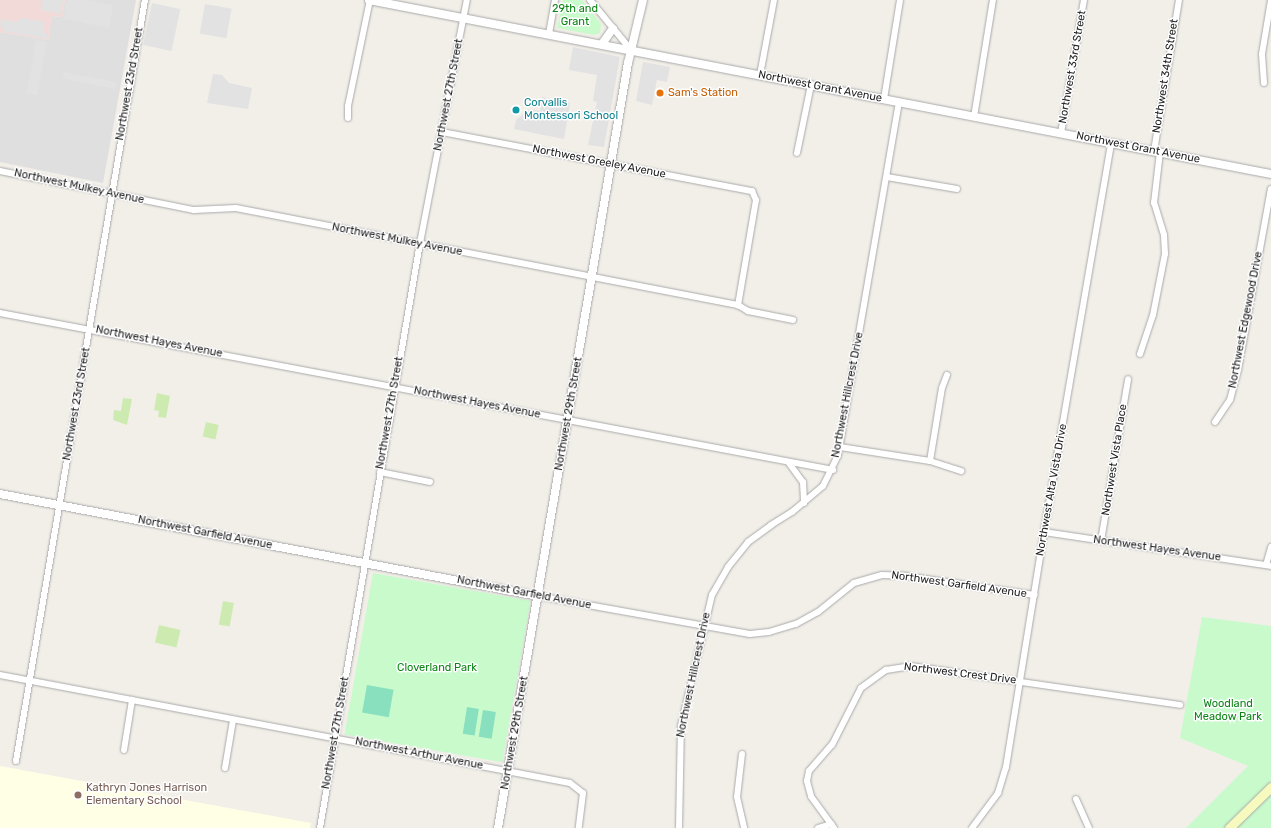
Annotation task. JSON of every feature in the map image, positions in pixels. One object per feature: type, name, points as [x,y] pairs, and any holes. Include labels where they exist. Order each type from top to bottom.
[{"type":"main road","points":[[1229,828],[1271,787]]},
{"type":"street","name":"Northwest 23rd Street","points":[[16,761],[145,0]]},
{"type":"street","name":"Northwest Grant Avenue","points":[[369,0],[1271,174]]},
{"type":"street","points":[[348,118],[348,106],[369,0]]},
{"type":"street","name":"Northwest 27th Street","points":[[320,828],[394,387],[467,0]]},
{"type":"street","points":[[549,34],[555,0]]},
{"type":"street","points":[[590,0],[632,50]]},
{"type":"street","name":"Northwest 29th Street","points":[[498,828],[592,276],[632,50],[643,0]]},
{"type":"street","points":[[760,76],[774,0]]},
{"type":"street","points":[[884,99],[900,0]]},
{"type":"street","points":[[974,117],[993,0]]},
{"type":"street","name":"Northwest 33rd Street","points":[[1061,133],[1084,0]]},
{"type":"street","name":"Northwest 34th Street","points":[[1140,354],[1153,315],[1165,254],[1164,235],[1154,203],[1157,152],[1179,0]]},
{"type":"street","points":[[1264,83],[1262,54],[1271,0]]},
{"type":"street","points":[[602,44],[613,28]]},
{"type":"street","points":[[797,154],[811,85]]},
{"type":"street","name":"Northwest Hillcrest Drive","points":[[679,828],[681,726],[703,627],[712,595],[736,556],[757,535],[804,503],[823,486],[833,470],[840,447],[899,102]]},
{"type":"street","name":"Northwest Greeley Avenue","points":[[442,132],[612,164],[755,194],[738,305]]},
{"type":"street","name":"Northwest Alta Vista Drive","points":[[972,828],[989,809],[1001,785],[1021,682],[1044,532],[1111,144]]},
{"type":"street","name":"Northwest Mulkey Avenue","points":[[0,171],[194,210],[236,208],[738,305],[748,311],[793,320]]},
{"type":"street","points":[[887,177],[956,189]]},
{"type":"street","name":"Northwest Edgewood Drive","points":[[1215,422],[1230,400],[1238,370],[1271,189]]},
{"type":"street","name":"Northwest Hayes Avenue","points":[[0,312],[789,463],[833,470]]},
{"type":"street","points":[[930,461],[942,388],[947,375]]},
{"type":"street","name":"Northwest Vista Place","points":[[1101,541],[1128,379]]},
{"type":"street","points":[[840,447],[930,461],[961,470]]},
{"type":"street","points":[[789,463],[803,482],[804,503]]},
{"type":"street","points":[[380,472],[430,482]]},
{"type":"street","name":"Northwest Garfield Avenue","points":[[0,494],[703,627],[750,634],[786,628],[813,615],[854,583],[882,575],[920,578],[1035,595]]},
{"type":"street","name":"Northwest Hayes Avenue","points":[[1044,532],[1269,565]]},
{"type":"street","points":[[1269,565],[1271,547]]},
{"type":"street","name":"Northwest Crest Drive","points":[[833,826],[811,796],[808,776],[813,764],[838,735],[862,688],[874,676],[886,670],[903,666],[1180,704]]},
{"type":"street","name":"Northwest Arthur Avenue","points":[[0,675],[570,783],[580,788],[584,800],[579,828]]},
{"type":"street","points":[[124,750],[132,700]]},
{"type":"street","points":[[225,768],[233,720]]},
{"type":"street","points":[[742,754],[737,797],[744,828]]},
{"type":"street","points":[[1076,799],[1089,828]]},
{"type":"street","points":[[818,828],[833,826]]},
{"type":"shaded area","points":[[0,0],[65,0],[62,17],[52,16],[48,40],[0,32]]},
{"type":"shaded area","points":[[42,0],[63,0],[61,14],[41,10]]},
{"type":"shaded area","points":[[65,0],[136,0],[103,183],[0,162],[0,32],[48,40],[52,16],[62,17]]},
{"type":"shaded area","points":[[67,0],[85,0],[113,5],[109,28],[63,19]]},
{"type":"shaded area","points":[[152,3],[180,9],[171,51],[143,45]]},
{"type":"shaded area","points":[[205,4],[232,9],[226,38],[200,34]]},
{"type":"shaded area","points":[[22,18],[45,22],[43,30],[47,35],[47,39],[4,31],[0,25],[1,19],[16,22]]},
{"type":"shaded area","points":[[36,40],[47,42],[37,95],[27,93]]},
{"type":"shaded area","points":[[573,47],[620,57],[604,147],[588,145],[597,102],[593,101],[597,75],[569,70]]},
{"type":"shaded area","points":[[643,62],[670,67],[667,82],[657,80],[652,105],[636,101]]},
{"type":"shaded area","points":[[64,72],[117,82],[116,89],[63,79]]},
{"type":"shaded area","points":[[213,74],[222,75],[229,83],[252,88],[248,109],[207,103]]},
{"type":"shaded area","points":[[542,97],[570,103],[564,139],[514,129],[516,120],[530,109],[540,111]]},
{"type":"shaded area","name":"Kathryn Jones Harrison Elementary School","points":[[0,766],[311,823],[310,828],[0,828]]},
{"type":"green space","name":"29th and Grant","points":[[563,0],[582,0],[601,24],[600,33],[594,35],[557,28]]},
{"type":"green space","points":[[157,393],[170,396],[166,418],[158,417],[159,411],[154,410]]},
{"type":"green space","points":[[123,398],[132,399],[127,425],[113,420],[114,410],[121,411]]},
{"type":"green space","points":[[206,422],[219,425],[215,440],[203,437]]},
{"type":"green space","name":"Cloverland Park","points":[[373,573],[531,601],[502,762],[345,735]]},
{"type":"green space","points":[[223,601],[234,603],[230,627],[219,625]]},
{"type":"green space","name":"Woodland Meadow Park","points":[[1202,617],[1271,626],[1271,828],[1186,828],[1248,766],[1180,738]]},
{"type":"green space","points":[[159,625],[180,630],[176,647],[155,643]]},
{"type":"green space","points":[[367,685],[394,690],[389,717],[362,713]]},
{"type":"green space","points":[[467,707],[479,709],[475,736],[463,734]]},
{"type":"green space","points":[[483,710],[496,712],[492,739],[479,737]]},
{"type":"place","name":"Sam's Station","points":[[660,93]]},
{"type":"place","name":"Corvallis Montessori School","points":[[516,110]]},
{"type":"place","name":"Kathryn Jones Harrison Elementary School","points":[[78,795]]}]
